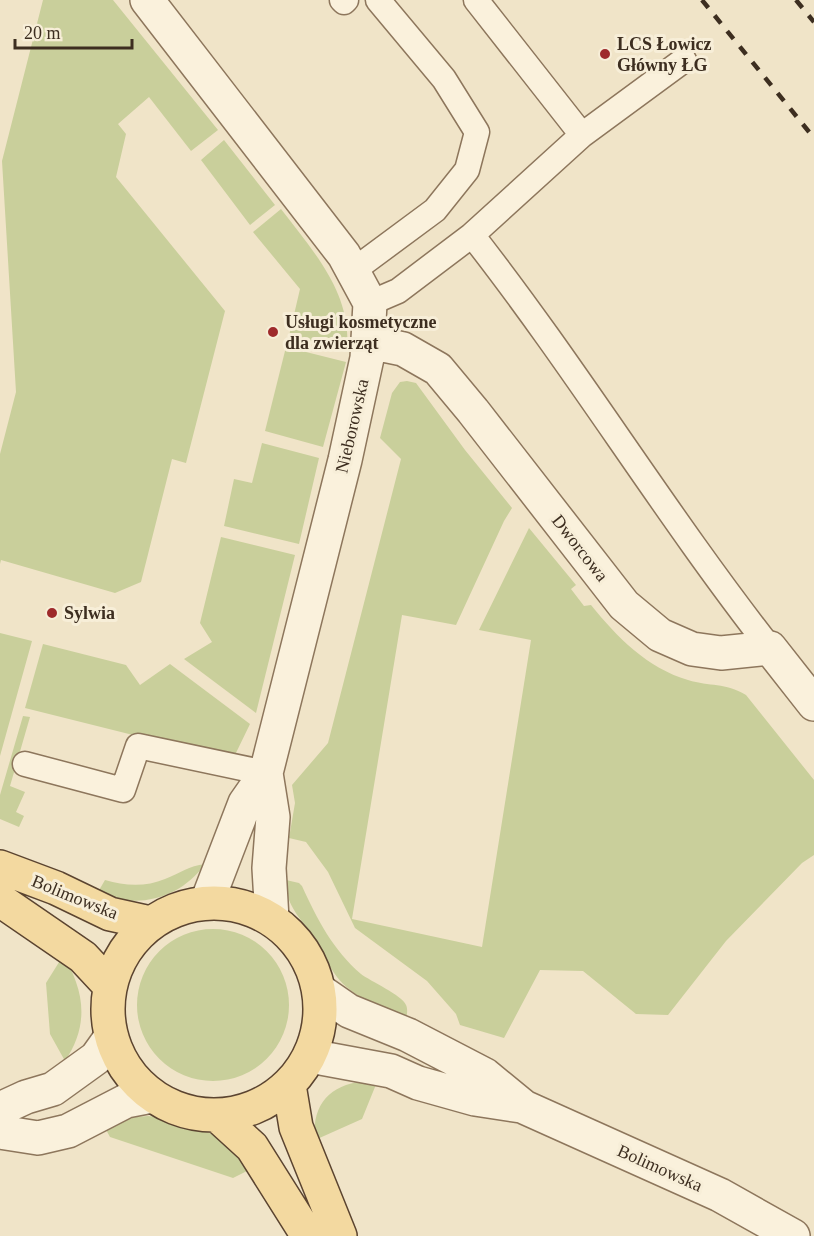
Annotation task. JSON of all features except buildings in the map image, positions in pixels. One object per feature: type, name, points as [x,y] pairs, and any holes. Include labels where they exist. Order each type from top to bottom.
[{"type":"main road","name":"Bolimowska","points":[[0,867],[56,888],[110,914],[151,923]]},
{"type":"main road","name":"Bolimowska","points":[[0,900],[83,957],[110,986]]},
{"type":"main road","points":[[207,902],[241,905],[272,919],[295,938],[311,963],[320,991],[320,1024],[310,1056],[290,1085],[268,1101],[244,1111],[218,1116],[183,1111],[152,1096],[129,1073],[111,1037],[108,1002],[110,986],[118,961],[132,940],[168,912],[187,905],[207,902]]},
{"type":"main road","points":[[290,1085],[296,1127],[340,1236]]},
{"type":"main road","points":[[218,1116],[252,1147],[308,1236]]},
{"type":"street","name":"Nieborowska","points":[[147,0],[296,191],[354,270],[370,303],[369,342],[345,460],[266,773],[245,803],[207,902]]},
{"type":"street","name":"Dworcowa","points":[[369,342],[403,349],[438,369],[624,605],[660,635],[692,649],[722,653],[770,648]]},
{"type":"street","points":[[770,648],[814,704]]},
{"type":"street","name":"Nieborowska","points":[[266,773],[273,817],[269,868],[272,919]]},
{"type":"street","name":"Bolimowska","points":[[320,991],[349,1011],[408,1035],[485,1076],[524,1107]]},
{"type":"street","points":[[0,1109],[26,1097],[53,1089],[96,1058],[111,1037]]},
{"type":"street","name":"Bolimowska","points":[[310,1056],[391,1071],[418,1083],[524,1107],[720,1195],[793,1236]]},
{"type":"street","points":[[0,1132],[38,1138],[68,1131],[126,1101],[152,1096]]},
{"type":"lane","points":[[342,0],[344,2],[346,0]]},
{"type":"lane","points":[[354,270],[435,210],[467,170],[477,132],[444,79],[378,0]]},
{"type":"lane","points":[[476,0],[582,135]]},
{"type":"lane","points":[[370,303],[398,291],[472,235],[582,135],[684,60]]},
{"type":"lane","points":[[472,235],[522,299],[726,592],[770,648]]},
{"type":"lane","points":[[25,764],[123,790],[138,746],[266,773]]},
{"type":"green space","points":[[43,0],[113,0],[218,130],[191,151],[149,97],[118,124],[126,134],[116,177],[225,311],[186,463],[172,459],[141,582],[115,593],[1,560],[0,564],[0,454],[16,392],[2,161]]},
{"type":"green space","points":[[224,140],[275,205],[250,225],[201,160]]},
{"type":"green space","points":[[281,209],[317,257],[337,291],[347,329],[347,349],[289,336],[300,289],[253,232]]},
{"type":"green space","points":[[286,347],[346,362],[323,447],[265,431]]},
{"type":"green space","points":[[400,382],[416,383],[465,450],[512,508],[456,625],[402,615],[352,919],[482,947],[531,640],[479,630],[529,528],[576,585],[571,589],[584,606],[591,605],[622,640],[659,668],[673,675],[696,682],[724,686],[746,695],[814,780],[814,855],[802,863],[726,941],[668,1015],[636,1014],[583,971],[540,970],[504,1038],[460,1025],[456,1014],[427,981],[355,928],[328,872],[306,842],[289,838],[295,803],[292,785],[328,743],[401,459],[380,438],[392,393]]},
{"type":"green space","points":[[262,443],[319,458],[299,544],[224,526],[234,479],[252,483]]},
{"type":"green space","points":[[221,537],[295,555],[256,713],[184,659],[212,642],[200,623]]},
{"type":"green space","points":[[0,633],[32,641],[0,756]]},
{"type":"green space","points":[[43,644],[126,665],[140,685],[170,664],[250,724],[234,757],[149,739],[25,708]]},
{"type":"green space","points":[[23,716],[30,717],[10,786],[25,792],[16,812],[24,816],[19,827],[0,819],[0,795]]},
{"type":"green space","points":[[205,864],[184,885],[157,898],[127,900],[98,892],[105,880],[120,884],[150,883]]},
{"type":"green space","points":[[286,880],[302,886],[327,933],[351,965],[403,1001],[407,1008],[406,1019],[362,998],[337,977],[290,903]]},
{"type":"green space","points":[[213,929],[242,935],[267,951],[283,976],[289,1005],[283,1034],[267,1059],[242,1075],[213,1081],[184,1075],[159,1059],[143,1034],[137,1005],[143,976],[159,951],[184,935]]},
{"type":"green space","points":[[61,959],[72,972],[81,1003],[79,1032],[65,1061],[50,1034],[46,983]]},
{"type":"green space","points":[[368,1081],[377,1082],[362,1119],[315,1140],[317,1115],[327,1097],[344,1086]]},
{"type":"green space","points":[[148,1116],[168,1118],[218,1136],[249,1170],[233,1178],[110,1137],[104,1126],[126,1118]]},
{"type":"railway","points":[[702,0],[814,138]]},
{"type":"railway","points":[[796,0],[814,22]]},
{"type":"place","name":"LCS Łowicz Główny ŁG","points":[[605,54]]},
{"type":"place","name":"Usługi kosmetyczne dla zwierząt","points":[[273,332]]},
{"type":"place","name":"Sylwia","points":[[52,613]]}]
